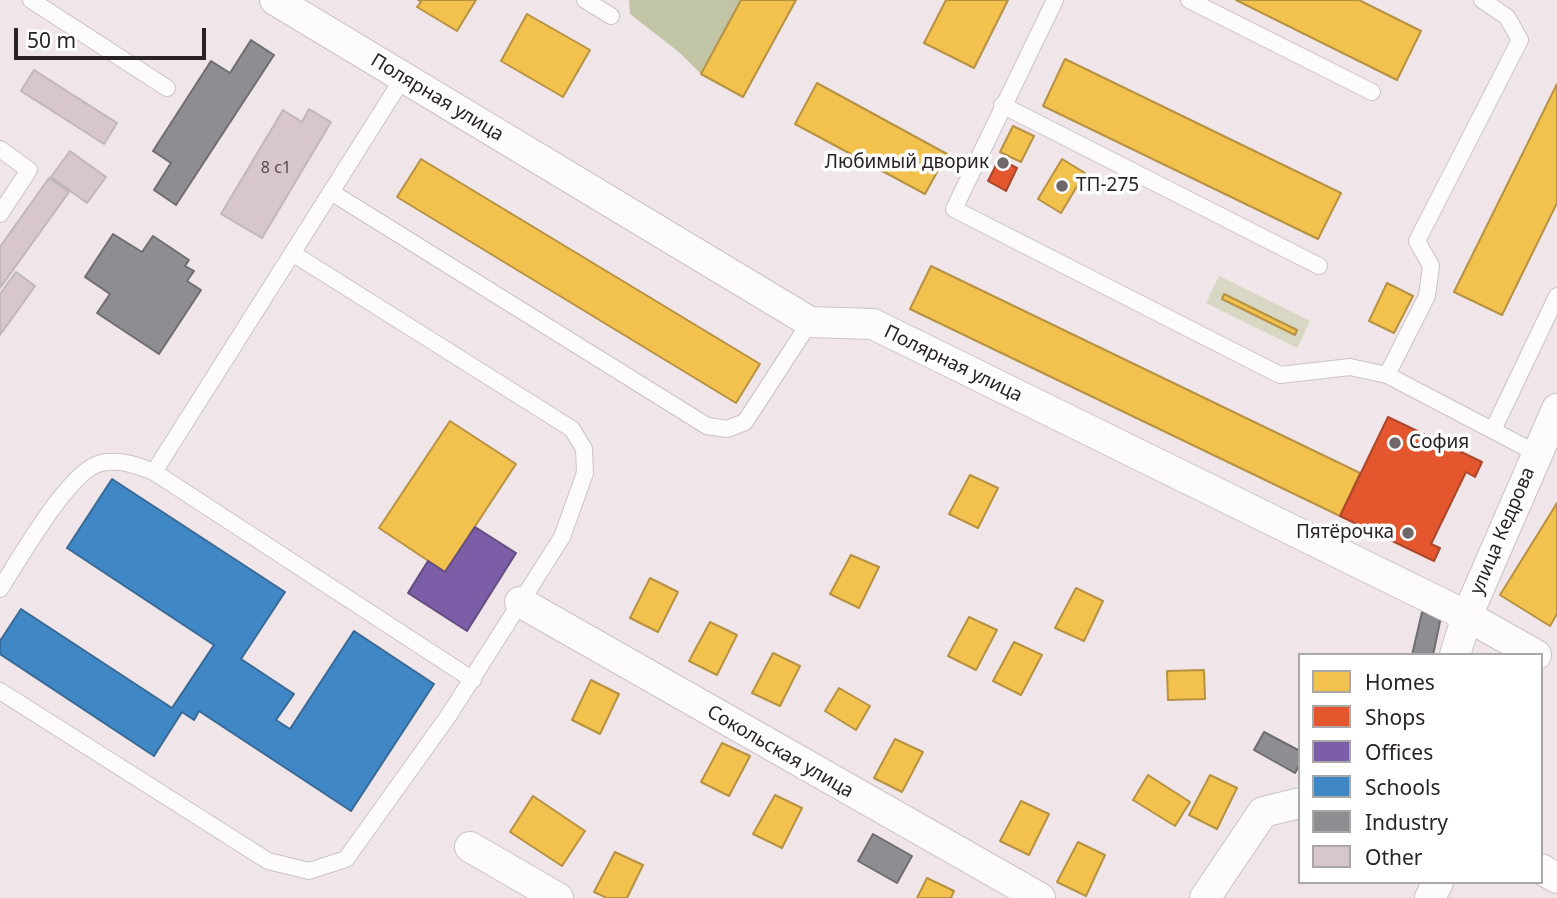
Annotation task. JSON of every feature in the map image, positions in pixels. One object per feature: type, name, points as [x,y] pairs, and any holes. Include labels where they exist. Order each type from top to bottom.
[{"type":"street","name":"Полярная улица","points":[[275,0],[810,322],[873,324],[1467,616],[1532,653]]},
{"type":"street","name":"улица Кедрова","points":[[1456,653],[1467,616],[1557,409]]},
{"type":"street","name":"Сокольская улица","points":[[520,602],[1041,898]]},
{"type":"street","points":[[1205,898],[1263,812],[1298,803]]},
{"type":"street","points":[[470,847],[558,898]]},
{"type":"lane","points":[[31,0],[167,88]]},
{"type":"lane","points":[[586,0],[611,16]]},
{"type":"lane","points":[[1055,0],[954,209],[1280,376],[1350,367],[1387,375],[1536,453]]},
{"type":"lane","points":[[1189,0],[1372,92]]},
{"type":"lane","points":[[1387,375],[1427,296],[1431,266],[1418,241],[1521,40],[1507,17],[1482,0]]},
{"type":"lane","points":[[154,472],[403,78]]},
{"type":"lane","points":[[1002,105],[1319,266]]},
{"type":"lane","points":[[0,149],[29,170],[0,214]]},
{"type":"lane","points":[[331,192],[707,426],[727,429],[746,422],[810,322]]},
{"type":"lane","points":[[0,691],[268,861],[309,871],[346,859],[473,680],[562,537],[585,473],[584,449],[572,429],[292,253]]},
{"type":"lane","points":[[1493,429],[1557,296]]},
{"type":"lane","points":[[0,589],[74,479],[99,463],[127,462],[154,472],[473,680]]},
{"type":"green space","points":[[629,0],[741,0],[701,74],[680,53],[630,14]]},
{"type":"green space","points":[[1219,276],[1310,321],[1297,348],[1206,303]]},
{"type":"building: Homes","points":[[418,0],[476,0],[457,31],[417,7],[421,2]]},
{"type":"building: Homes","points":[[741,0],[796,0],[743,97],[701,74]]},
{"type":"building: Homes","points":[[946,0],[1008,0],[974,68],[924,43]]},
{"type":"building: Homes","points":[[1236,0],[1359,0],[1421,31],[1397,80]]},
{"type":"building: Homes","points":[[527,14],[590,50],[563,97],[501,61]]},
{"type":"building: Homes","points":[[1065,59],[1341,193],[1318,239],[1043,106]]},
{"type":"building: Homes","points":[[817,83],[947,154],[925,194],[795,124]]},
{"type":"building: Homes","points":[[1557,84],[1557,203],[1502,315],[1454,292]]},
{"type":"building: Homes","points":[[1013,126],[1034,136],[1021,162],[1000,152]]},
{"type":"building: Homes","points":[[421,159],[760,364],[736,403],[397,197]]},
{"type":"building: Homes","name":"ТП-275","points":[[1062,159],[1085,173],[1061,213],[1038,199]]},
{"type":"building: Homes","points":[[931,266],[1360,473],[1340,516],[910,309]]},
{"type":"building: Homes","points":[[1387,283],[1413,296],[1394,333],[1369,321]]},
{"type":"building: Homes","points":[[1224,294],[1297,330],[1295,335],[1222,299]]},
{"type":"building: Homes","points":[[450,421],[516,464],[445,572],[379,528]]},
{"type":"building: Homes","points":[[970,475],[998,488],[978,528],[949,514]]},
{"type":"building: Homes","points":[[1557,503],[1557,614],[1550,626],[1500,595]]},
{"type":"building: Homes","points":[[851,555],[879,567],[859,608],[830,594]]},
{"type":"building: Homes","points":[[650,578],[678,592],[658,632],[630,618]]},
{"type":"building: Homes","points":[[1076,588],[1103,601],[1084,641],[1055,628]]},
{"type":"building: Homes","points":[[969,617],[997,630],[976,670],[948,656]]},
{"type":"building: Homes","points":[[710,622],[737,635],[717,675],[689,661]]},
{"type":"building: Homes","points":[[1014,642],[1042,655],[1021,695],[993,681]]},
{"type":"building: Homes","points":[[773,653],[800,666],[780,706],[752,693]]},
{"type":"building: Homes","points":[[1204,670],[1205,699],[1168,700],[1167,671]]},
{"type":"building: Homes","points":[[591,680],[619,694],[600,734],[572,720]]},
{"type":"building: Homes","points":[[839,688],[870,706],[856,730],[825,711]]},
{"type":"building: Homes","points":[[895,739],[923,752],[902,792],[874,778]]},
{"type":"building: Homes","points":[[722,743],[750,756],[729,796],[701,782]]},
{"type":"building: Homes","points":[[1148,775],[1190,802],[1175,826],[1133,800]]},
{"type":"building: Homes","points":[[1210,775],[1237,788],[1217,829],[1189,815]]},
{"type":"building: Homes","points":[[775,795],[802,808],[782,848],[753,834]]},
{"type":"building: Homes","points":[[533,796],[585,831],[562,866],[510,832]]},
{"type":"building: Homes","points":[[1021,801],[1049,814],[1029,855],[1000,841]]},
{"type":"building: Homes","points":[[1078,842],[1105,855],[1086,896],[1057,882]]},
{"type":"building: Homes","points":[[615,852],[643,865],[627,898],[607,898],[594,892]]},
{"type":"building: Homes","points":[[927,878],[954,891],[951,898],[917,898]]},
{"type":"building: Shops","points":[[999,159],[1017,168],[1006,191],[988,181]]},
{"type":"building: Shops","points":[[1388,417],[1482,462],[1475,477],[1466,472],[1431,544],[1440,548],[1434,561],[1340,516]]},
{"type":"building: Offices","points":[[475,527],[516,553],[467,631],[408,593],[428,561],[445,572]]},
{"type":"building: Schools","points":[[112,479],[285,592],[241,659],[294,694],[276,720],[290,729],[354,631],[434,684],[351,811],[199,711],[194,720],[182,712],[154,756],[0,654],[0,641],[21,609],[172,708],[214,645],[67,548]]},
{"type":"building: Industry","points":[[251,40],[274,55],[176,205],[154,190],[171,163],[153,151],[211,61],[230,73]]},
{"type":"building: Industry","points":[[113,234],[142,252],[153,236],[189,260],[185,266],[194,271],[187,281],[201,290],[159,354],[97,313],[110,294],[85,277]]},
{"type":"building: Industry","points":[[1422,612],[1441,617],[1433,653],[1412,653]]},
{"type":"building: Industry","points":[[1264,732],[1298,750],[1298,767],[1295,773],[1254,750]]},
{"type":"building: Industry","points":[[873,834],[912,856],[897,883],[858,861]]},
{"type":"building: Other","points":[[34,70],[117,123],[104,144],[21,91]]},
{"type":"building: Other","points":[[309,109],[331,122],[262,238],[221,214],[283,110],[302,122]]},
{"type":"building: Other","points":[[70,151],[106,177],[87,203],[51,177]]},
{"type":"building: Other","points":[[49,178],[69,192],[0,288],[0,247]]},
{"type":"building: Other","points":[[16,272],[35,286],[0,335],[0,294]]},
{"type":"place","name":"Любимый дворик","points":[[1003,163]]},
{"type":"place","name":"ТП-275","points":[[1062,186]]},
{"type":"place","name":"София","points":[[1395,443]]},
{"type":"place","name":"Пятёрочка","points":[[1408,533]]}]
